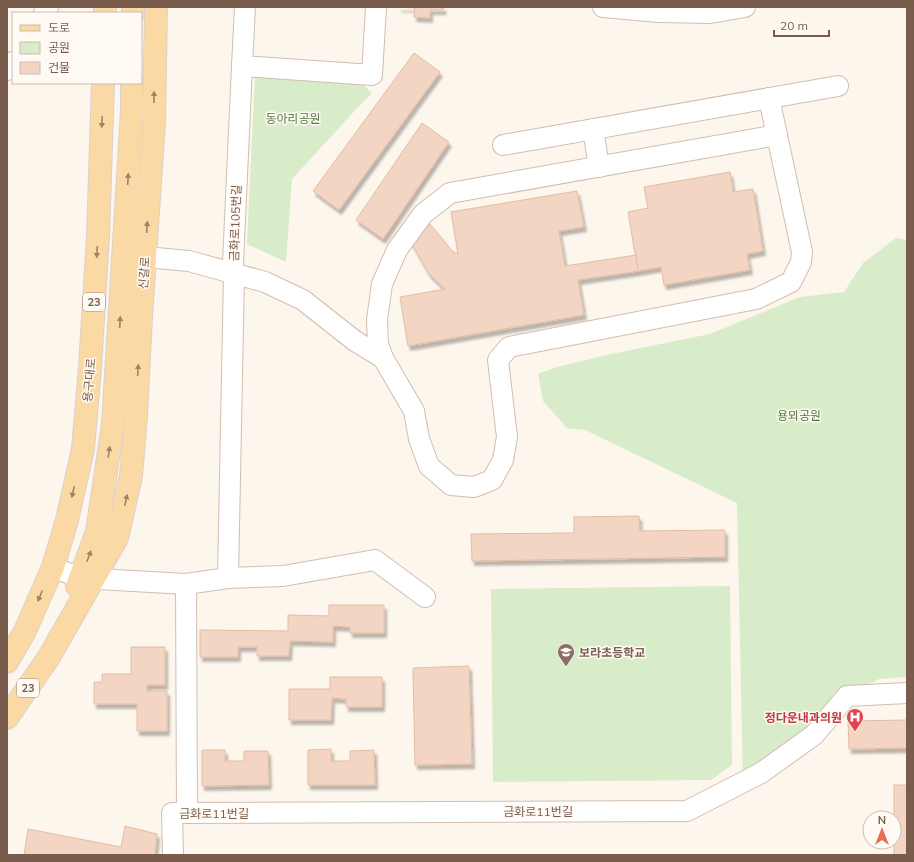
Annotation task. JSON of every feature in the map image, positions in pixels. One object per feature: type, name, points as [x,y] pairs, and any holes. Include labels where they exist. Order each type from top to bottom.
[{"type":"main road","name":"신갈로","points":[[107,535],[131,476],[136,416],[140,317],[154,122],[156,7]]},
{"type":"main road","name":"용구대로","points":[[7,662],[25,631],[53,567],[67,520],[82,449],[90,368],[98,236],[103,84]]},
{"type":"main road","name":"23","points":[[7,718],[49,658],[107,535],[132,111],[132,84]]},
{"type":"street","name":"금화로105번길","points":[[228,578],[234,274],[233,255],[245,7]]},
{"type":"street","points":[[242,66],[372,75],[376,7]]},
{"type":"street","points":[[603,7],[659,12],[710,13],[745,7]]},
{"type":"street","points":[[503,145],[838,86]]},
{"type":"street","points":[[769,98],[802,252],[801,262],[791,282],[756,299],[509,347],[498,360],[507,437],[503,460],[492,480],[474,487],[451,485],[429,466],[419,439],[414,411],[384,358],[378,344],[377,320],[382,284],[397,250],[423,214],[450,193],[777,136]]},
{"type":"street","points":[[593,129],[599,167]]},
{"type":"street","points":[[145,257],[188,261],[265,282],[303,300],[355,341],[384,358]]},
{"type":"street","points":[[53,567],[87,579],[186,584],[228,578],[283,576],[375,560],[425,597]]},
{"type":"street","points":[[186,584],[187,813]]},
{"type":"street","name":"금화로11번길","points":[[172,855],[172,813],[687,810],[761,773],[814,735],[848,696],[907,693]]},
{"type":"green space","name":"동아리공원","points":[[255,74],[361,83],[372,93],[292,179],[286,262],[247,244]]},
{"type":"green space","name":"용뫼공원","points":[[896,238],[907,240],[907,677],[879,679],[847,696],[743,782],[737,503],[585,430],[567,428],[543,401],[538,374],[557,367],[611,354],[710,334],[800,297],[844,292],[863,263]]},
{"type":"green space","points":[[730,586],[732,765],[711,780],[493,782],[491,589]]},
{"type":"building","points":[[399,7],[444,7],[443,10],[430,10],[430,18],[414,17],[415,8]]},
{"type":"building","points":[[414,53],[440,72],[339,210],[313,191]]},
{"type":"building","points":[[422,123],[449,142],[383,239],[356,220]]},
{"type":"building","points":[[730,172],[733,192],[753,189],[763,251],[747,254],[750,270],[664,285],[661,267],[638,271],[628,212],[648,208],[644,187]]},
{"type":"building","points":[[577,191],[584,227],[559,231],[565,266],[636,255],[638,271],[578,280],[584,315],[408,346],[400,297],[445,289],[429,274],[410,241],[430,224],[452,251],[458,254],[451,212]]},
{"type":"building","points":[[639,516],[640,531],[725,530],[725,557],[472,561],[471,534],[574,533],[574,517]]},
{"type":"building","points":[[329,605],[384,605],[384,633],[350,633],[350,627],[333,626],[333,642],[290,641],[289,656],[257,656],[257,647],[238,647],[238,657],[200,657],[200,630],[288,631],[288,615],[329,616]]},
{"type":"building","points":[[131,647],[165,647],[165,685],[147,685],[147,691],[167,691],[167,731],[137,731],[137,704],[94,704],[94,682],[102,682],[102,674],[131,674]]},
{"type":"building","points":[[469,666],[472,764],[415,765],[413,668]]},
{"type":"building","points":[[330,677],[382,677],[382,707],[346,707],[346,699],[332,698],[331,720],[289,720],[289,689],[330,689]]},
{"type":"building","points":[[907,720],[907,748],[849,749],[848,721]]},
{"type":"building","points":[[331,749],[331,761],[350,761],[350,751],[374,750],[375,785],[308,785],[308,750]]},
{"type":"building","points":[[202,750],[225,750],[225,761],[244,761],[244,751],[268,751],[269,785],[202,786]]},
{"type":"building","points":[[894,785],[907,785],[907,855],[894,855],[894,850],[902,850],[902,810],[894,810]]},
{"type":"building","points":[[125,826],[157,834],[155,855],[24,855],[28,829],[121,847]]},
{"type":"place","name":"보라초등학교","points":[[566,667]]},
{"type":"place","name":"정다운내과의원","points":[[855,732]]}]
